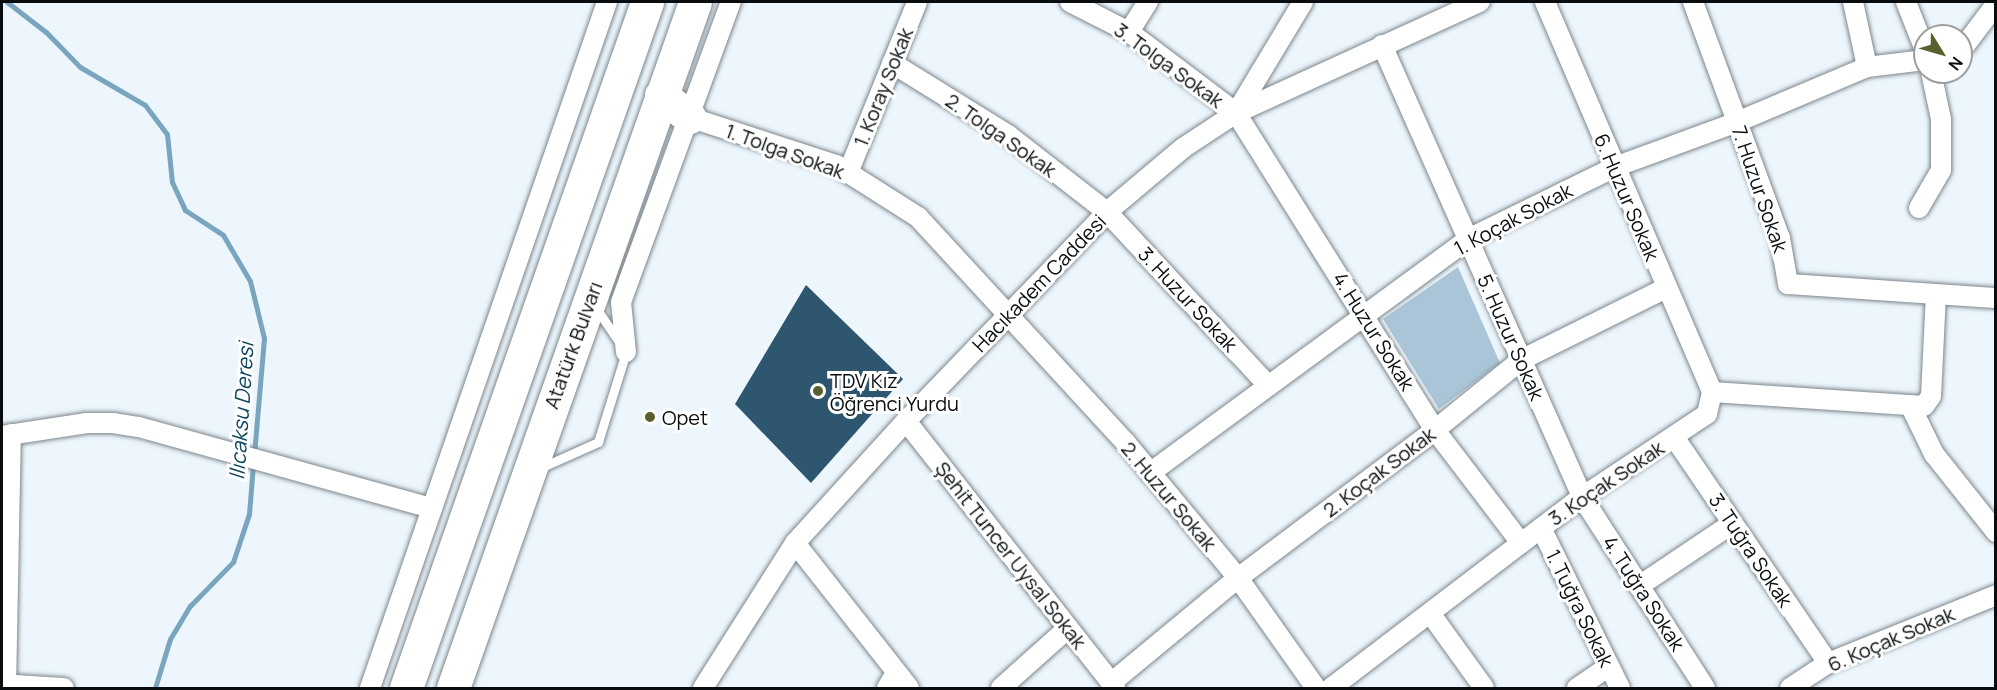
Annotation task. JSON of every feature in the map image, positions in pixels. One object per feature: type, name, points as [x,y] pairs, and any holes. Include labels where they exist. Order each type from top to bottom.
[{"type":"highway","points":[[406,688],[647,2]]},
{"type":"highway","name":"Atatürk Bulvarı","points":[[453,688],[695,2]]},
{"type":"highway","points":[[662,95],[688,117]]},
{"type":"street","points":[[370,688],[607,2]]},
{"type":"street","points":[[626,352],[621,302],[731,2]]},
{"type":"street","name":"1. Koray Sokak","points":[[848,173],[917,2]]},
{"type":"street","name":"3. Tolga Sokak","points":[[1073,2],[1129,32],[1236,112]]},
{"type":"street","points":[[1129,32],[1148,2]]},
{"type":"street","points":[[1236,112],[1303,2]]},
{"type":"street","name":"Hacıkadem Caddesi","points":[[703,688],[795,543],[906,421],[1107,212],[1183,148],[1236,112],[1480,2]]},
{"type":"street","name":"6. Huzur Sokak","points":[[1545,2],[1712,392]]},
{"type":"street","name":"7. Huzur Sokak","points":[[1693,2],[1780,238],[1788,284],[1995,298]]},
{"type":"street","points":[[1853,2],[1867,68]]},
{"type":"street","points":[[1906,2],[1915,24]]},
{"type":"street","points":[[1973,34],[1995,4]]},
{"type":"street","name":"5. Huzur Sokak","points":[[1382,45],[1582,497]]},
{"type":"street","name":"1. Koçak Sokak","points":[[1150,473],[1468,239],[1615,166],[1737,122],[1867,68],[1913,62]]},
{"type":"street","name":"2. Tolga Sokak","points":[[892,63],[1008,135],[1107,212]]},
{"type":"street","points":[[1918,208],[1941,170],[1941,119],[1934,84]]},
{"type":"street","name":"4. Huzur Sokak","points":[[1236,112],[1435,430],[1521,543]]},
{"type":"street","name":"1. Tolga Sokak","points":[[688,117],[836,165],[918,217],[1007,315]]},
{"type":"street","name":"3. Huzur Sokak","points":[[1107,212],[1268,385]]},
{"type":"street","name":"2. Koçak Sokak","points":[[1113,686],[1238,578],[1435,430],[1521,360],[1666,288]]},
{"type":"street","points":[[1712,392],[1924,406],[1931,396],[1936,295]]},
{"type":"street","name":"2. Huzur Sokak","points":[[1007,315],[1126,443],[1238,578],[1316,688]]},
{"type":"street","name":"3. Koçak Sokak","points":[[1331,688],[1582,497],[1707,414],[1712,392]]},
{"type":"street","points":[[1910,405],[1934,454],[1995,532]]},
{"type":"street","name":"Şehit Tuncer Uysal Sokak","points":[[906,421],[1113,686]]},
{"type":"street","points":[[64,688],[5,685],[6,435],[113,423],[139,427],[432,508]]},
{"type":"street","name":"3. Tuğra Sokak","points":[[1674,437],[1828,663]]},
{"type":"street","name":"4. Tuğra Sokak","points":[[1582,497],[1705,688]]},
{"type":"street","points":[[1639,586],[1733,523]]},
{"type":"street","name":"1. Tuğra Sokak","points":[[1541,528],[1620,688]]},
{"type":"street","points":[[795,543],[897,683]]},
{"type":"street","name":"6. Koçak Sokak","points":[[1790,688],[1828,663],[1995,596]]},
{"type":"street","points":[[1430,613],[1484,688]]},
{"type":"street","points":[[1001,688],[1068,628]]},
{"type":"street","points":[[1577,688],[1608,667]]},
{"type":"lane","points":[[527,474],[598,442],[626,352],[590,299]]},
{"type":"shaded area","points":[[1458,267],[1500,363],[1439,409],[1383,319]]},
{"type":"building","name":"TDV Kız Öğrenci Yurdu","points":[[806,285],[903,379],[811,483],[735,404]]},
{"type":"waterway","name":"Ilıcaksu Deresi","points":[[7,2],[46,32],[80,67],[145,105],[167,134],[172,182],[185,210],[223,235],[250,281],[264,338],[254,454]]},
{"type":"waterway","name":"Ilıcaksu Deresi","points":[[155,688],[170,639],[190,606],[233,562],[249,514],[253,464]]},
{"type":"place","name":"TDV Kız Öğrenci Yurdu","points":[[818,391]]},
{"type":"place","name":"Opet","points":[[650,417]]}]
